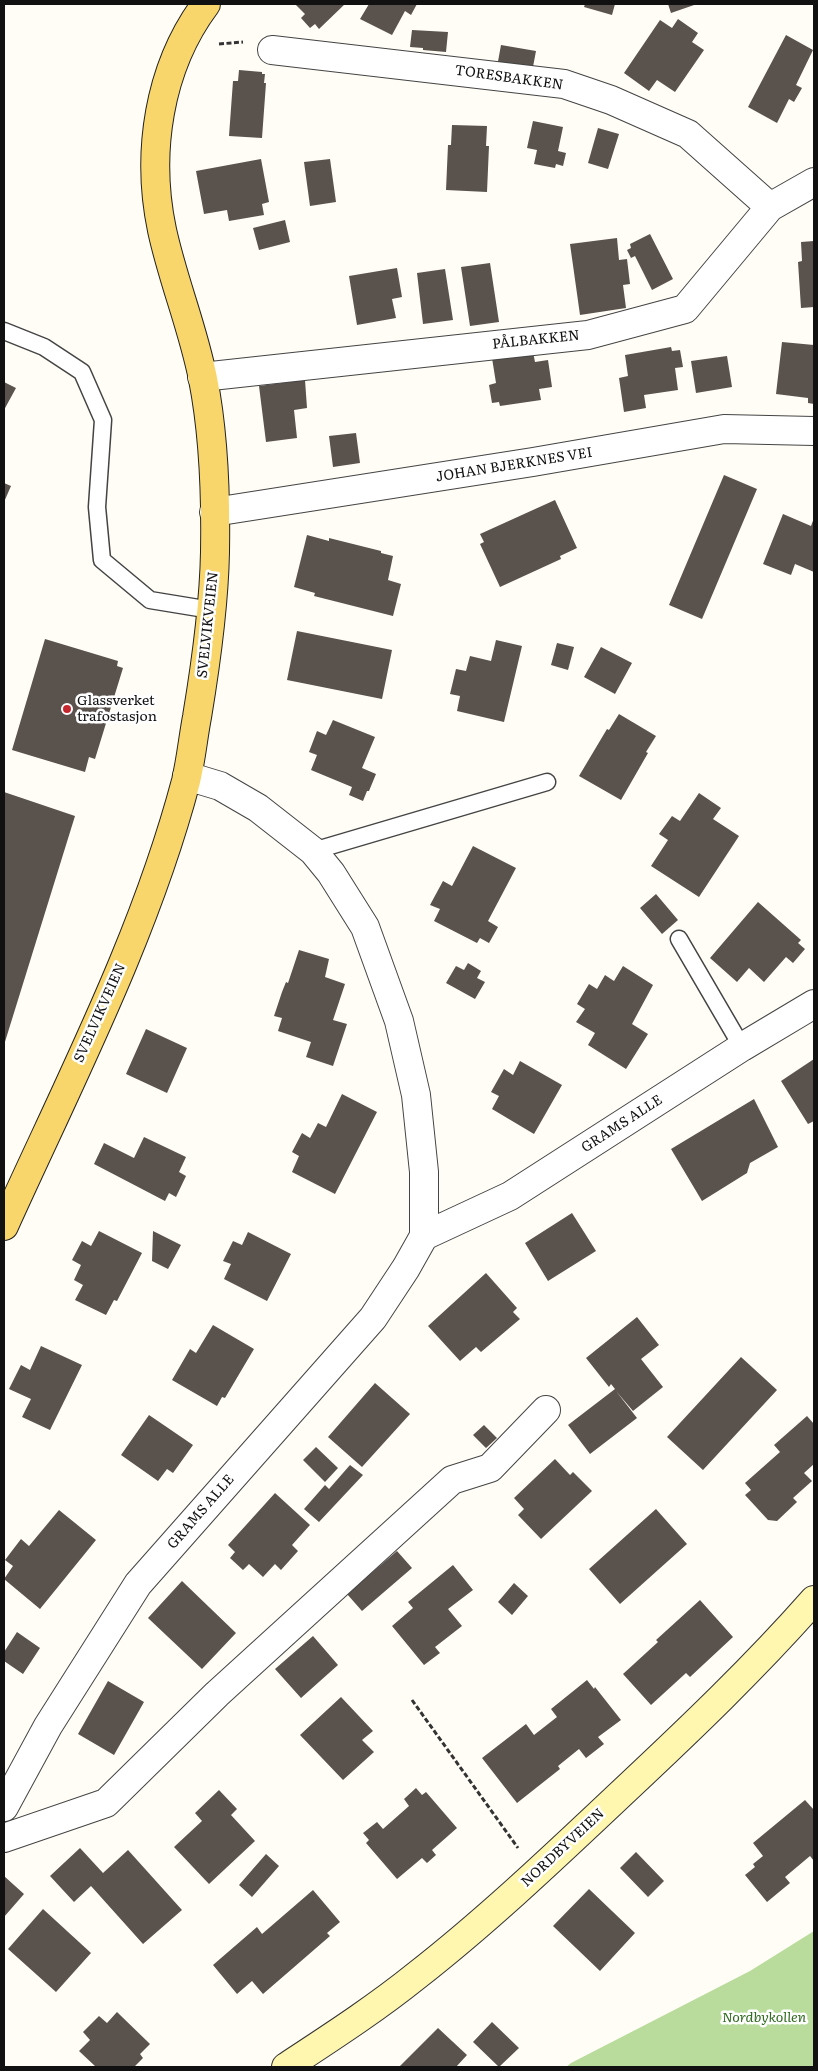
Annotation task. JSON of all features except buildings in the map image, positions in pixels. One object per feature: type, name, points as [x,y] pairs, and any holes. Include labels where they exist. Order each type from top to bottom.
[{"type":"main road","name":"SVELVIKVEIEN","points":[[4,1226],[131,942],[174,821],[187,776],[203,677],[211,610],[215,553],[213,466],[209,418],[202,377],[190,324],[162,229],[156,189],[155,158],[158,123],[169,78],[188,34],[206,4]]},
{"type":"main road","name":"NORDBYVEIEN","points":[[286,2067],[416,1977],[537,1873],[711,1709],[769,1651],[814,1600]]},
{"type":"street","name":"TORESBAKKEN","points":[[272,50],[564,84],[611,100],[688,134],[770,207]]},
{"type":"street","name":"PÅLBAKKEN","points":[[202,377],[588,335],[685,309],[770,207],[814,182]]},
{"type":"street","name":"JOHAN BJERKNES VEI","points":[[214,512],[524,464],[724,430],[814,431]]},
{"type":"street","name":"GRAMS ALLE","points":[[4,1807],[48,1726],[138,1584],[373,1318],[406,1268],[424,1236],[424,1172],[417,1104],[399,1021],[364,927],[331,873],[313,851],[258,808],[220,786],[187,776]]},
{"type":"street","name":"GRAMS ALLE","points":[[424,1236],[510,1196],[742,1047],[814,1004]]},
{"type":"street","points":[[4,1838],[106,1803],[216,1694],[445,1486],[452,1480],[490,1468],[546,1410]]},
{"type":"lane","points":[[4,331],[44,347],[82,372],[103,420],[97,508],[102,560],[150,600],[211,610]]},
{"type":"lane","points":[[313,851],[547,782]]},
{"type":"lane","points":[[679,938],[742,1047]]},
{"type":"path","points":[[212,45],[241,41]]},
{"type":"path","points":[[412,1700],[519,1849]]},
{"type":"green space","name":"Nordbykollen","points":[[814,1931],[814,2067],[566,2067],[750,1971]]},
{"type":"place","name":"Glassverket trafostasjon","points":[[67,709]]}]
